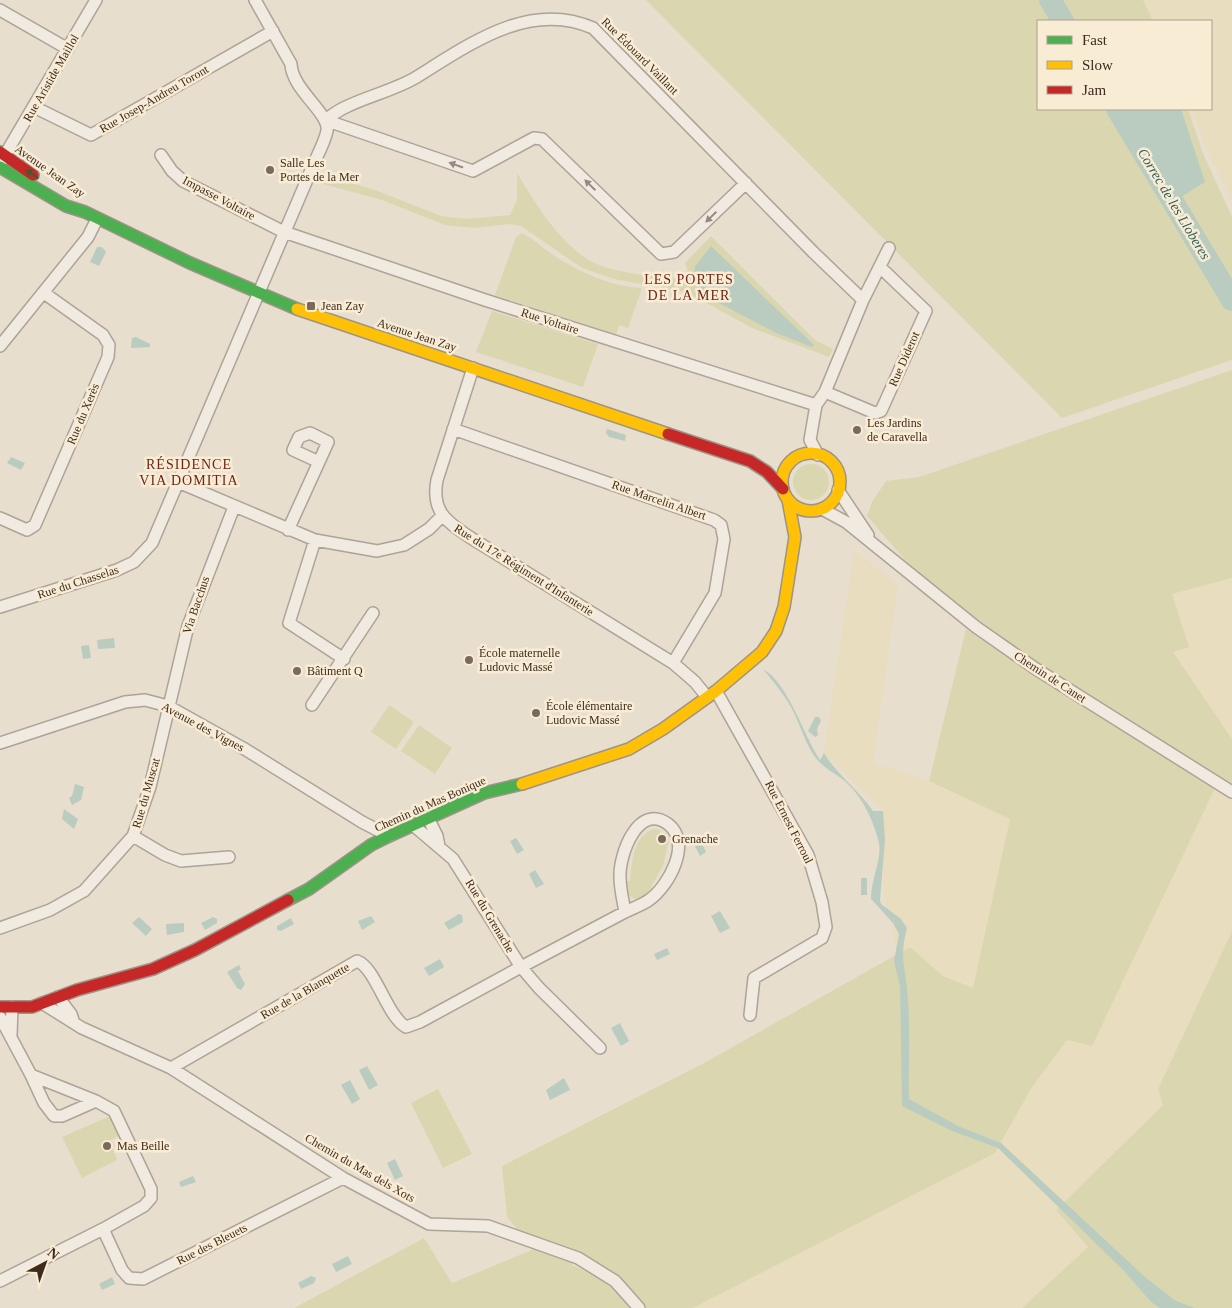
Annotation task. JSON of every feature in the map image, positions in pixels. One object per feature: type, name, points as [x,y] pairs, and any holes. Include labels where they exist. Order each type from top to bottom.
[{"type":"street","name":"Rue Aristide Maillol","points":[[1,157],[34,106],[96,0]]},
{"type":"street","points":[[255,0],[291,64],[291,74],[300,91],[325,120],[327,130],[178,482],[315,540],[377,551],[393,549],[404,545],[429,529],[443,515]]},
{"type":"street","name":"Rue Édouard Vaillant","points":[[566,9],[583,18],[813,252],[863,300]]},
{"type":"street","points":[[0,11],[68,49]]},
{"type":"street","points":[[325,120],[346,106],[414,78],[454,48],[506,16]]},
{"type":"street","name":"Rue Josep-Andreu Toront","points":[[34,106],[91,135],[273,31]]},
{"type":"street","points":[[325,120],[474,171],[534,138],[542,139],[661,254],[674,252],[746,183]]},
{"type":"street","name":"Impasse Voltaire","points":[[162,155],[172,171],[183,181],[284,232]]},
{"type":"street","name":"Avenue Jean Zay","points":[[1,157],[69,198],[85,212],[97,219],[258,294],[342,325],[750,461],[767,472],[783,489]]},
{"type":"street","name":"Avenue Jean Zay","points":[[0,168],[66,206],[85,212]]},
{"type":"street","points":[[0,346],[88,237],[97,219]]},
{"type":"street","name":"Rue Voltaire","points":[[284,232],[494,303],[816,405]]},
{"type":"street","points":[[810,440],[818,455],[832,463],[840,480],[838,490],[829,505],[818,510],[795,507],[788,500],[783,489],[784,472],[810,440],[816,405],[825,392],[863,300],[889,248]]},
{"type":"street","name":"Rue Diderot","points":[[825,392],[875,413],[881,411],[926,311],[880,267]]},
{"type":"street","name":"Rue du Xerès","points":[[0,518],[27,530],[35,524],[108,357],[109,345],[103,335],[44,292]]},
{"type":"street","name":"Rue du 17e Régiment d'Infanterie","points":[[473,368],[453,429],[435,494],[436,505],[443,515],[451,524],[472,538],[673,663],[712,694]]},
{"type":"street","name":"Rue Marcelin Albert","points":[[453,429],[714,520],[721,525],[724,539],[715,593],[673,663]]},
{"type":"street","points":[[798,457],[818,455]]},
{"type":"street","name":"Avenue Jean Zay","points":[[750,461],[776,461],[798,457]]},
{"type":"street","points":[[288,530],[318,462]]},
{"type":"street","name":"Rue du Chasselas","points":[[0,607],[116,570],[134,562],[152,543],[178,482]]},
{"type":"street","name":"Chemin de Canet","points":[[838,490],[878,548]]},
{"type":"street","name":"Chemin du Mas Bonique","points":[[77,990],[153,969],[195,950],[309,889],[371,845],[442,811],[484,793],[535,780],[629,749],[662,729],[712,694],[762,652],[776,631],[784,607],[795,537],[788,500]]},
{"type":"street","name":"Via Bacchus","points":[[168,706],[188,626],[234,507]]},
{"type":"street","name":"Chemin de Canet","points":[[818,510],[846,522],[976,627],[1036,669],[1232,792]]},
{"type":"street","name":"Chemin du Mas Bonique","points":[[795,537],[818,510]]},
{"type":"street","points":[[315,540],[289,623],[344,659]]},
{"type":"street","points":[[312,705],[373,613]]},
{"type":"street","name":"Rue Ernest Ferroul","points":[[712,694],[808,855],[822,902],[826,927],[822,938],[754,978],[750,1014]]},
{"type":"street","name":"Avenue des Vignes","points":[[0,743],[125,702],[146,700],[168,706],[243,748],[362,822],[389,836]]},
{"type":"street","name":"Rue du Muscat","points":[[0,928],[50,910],[84,891],[133,836],[150,787],[168,706]]},
{"type":"street","points":[[438,841],[442,811]]},
{"type":"street","name":"Rue du Grenache","points":[[428,818],[438,841],[464,874],[521,966],[625,912],[648,900],[660,891],[670,877],[676,861],[678,844],[675,831],[668,824],[659,820],[642,824],[630,838],[624,850],[620,877],[625,912]]},
{"type":"street","points":[[362,822],[371,845]]},
{"type":"street","name":"Rue du Grenache","points":[[413,825],[428,840],[438,841]]},
{"type":"street","points":[[133,836],[165,855],[181,861],[229,856]]},
{"type":"street","name":"Rue de la Blanquette","points":[[171,1068],[357,961],[365,967],[396,1017],[406,1027],[420,1022],[521,966]]},
{"type":"street","points":[[521,966],[539,988],[600,1048]]},
{"type":"street","points":[[0,1007],[32,1007],[77,990],[73,1019]]},
{"type":"street","name":"Chemin du Mas dels Xots","points":[[58,996],[73,1019]]},
{"type":"street","name":"Chemin du Mas dels Xots","points":[[42,1003],[171,1068],[344,1178],[429,1224],[488,1226],[578,1258],[615,1281],[638,1308]]},
{"type":"street","points":[[11,1035],[12,1007]]},
{"type":"street","points":[[0,1018],[11,1035],[44,1103],[54,1116],[62,1116],[96,1101]]},
{"type":"street","points":[[0,1281],[129,1215],[144,1206],[151,1198],[150,1188],[114,1111],[96,1101],[31,1075]]},
{"type":"street","name":"Rue des Bleuets","points":[[103,1229],[122,1270],[129,1278],[143,1280],[344,1178]]},
{"type":"shaded area","points":[[646,0],[1143,0],[1153,20],[1037,20],[1037,110],[1188,110],[1202,151],[1232,217],[1232,360],[1062,418]]},
{"type":"shaded area","points":[[1139,0],[1232,0],[1232,200],[1206,149],[1191,110],[1212,110],[1212,20],[1149,20]]},
{"type":"shaded area","points":[[1131,110],[1181,110],[1205,182],[1176,200],[1123,114]]},
{"type":"shaded area","points":[[517,173],[556,231],[587,259],[609,268],[634,274],[685,280],[688,271],[685,263],[711,236],[815,340],[833,349],[829,357],[752,328],[688,293],[614,279],[582,268],[521,226],[510,224],[474,228],[445,225],[382,200],[323,184],[328,176],[375,190],[441,216],[466,219],[510,215],[517,200]]},
{"type":"shaded area","points":[[522,233],[561,260],[590,275],[621,285],[642,288],[628,328],[619,325],[616,335],[495,295],[516,237]]},
{"type":"shaded area","points":[[711,246],[814,345],[812,347],[776,333],[702,294],[693,284],[695,266]]},
{"type":"shaded area","points":[[97,247],[102,247],[106,252],[99,266],[90,262]]},
{"type":"shaded area","points":[[492,311],[598,344],[583,387],[476,352]]},
{"type":"shaded area","points":[[136,337],[150,344],[150,347],[131,348],[132,338]]},
{"type":"shaded area","points":[[1232,370],[1232,578],[1172,594],[1189,647],[1173,652],[1232,739],[1232,784],[1217,784],[1092,1046],[1067,1040],[1032,1087],[995,1153],[693,1308],[647,1308],[618,1277],[579,1252],[572,1265],[610,1282],[632,1308],[294,1308],[424,1238],[452,1283],[534,1249],[507,1217],[502,1166],[704,1063],[910,947],[943,976],[973,988],[1010,819],[929,781],[966,629],[1052,688],[1066,684],[919,576],[867,516],[872,502],[886,481],[919,477]]},
{"type":"shaded area","points":[[607,429],[626,435],[625,441],[609,437],[606,433]]},
{"type":"shaded area","points":[[11,457],[25,463],[21,470],[7,463]]},
{"type":"shaded area","points":[[811,464],[818,465],[824,469],[828,475],[828,489],[824,495],[818,499],[811,500],[804,499],[798,495],[794,489],[793,482],[794,475],[798,469],[804,465]]},
{"type":"shaded area","points":[[854,550],[898,585],[873,763],[939,784],[1010,819],[973,989],[943,976],[910,947],[897,953],[883,889],[883,811],[824,753]]},
{"type":"shaded area","points":[[1232,578],[1232,739],[1173,652],[1188,647],[1172,594]]},
{"type":"shaded area","points":[[114,638],[115,648],[98,649],[97,640]]},
{"type":"shaded area","points":[[89,645],[91,658],[83,659],[81,646]]},
{"type":"shaded area","points":[[763,669],[772,676],[788,697],[820,760],[824,753],[873,811],[883,811],[885,839],[880,900],[881,904],[901,919],[907,928],[903,952],[909,1016],[909,1099],[958,1126],[1001,1143],[1145,1277],[1176,1301],[1195,1308],[1160,1308],[1151,1302],[1123,1270],[998,1148],[952,1131],[902,1106],[900,987],[894,961],[899,934],[893,923],[871,899],[880,849],[877,835],[867,811],[853,789],[822,765],[815,757],[788,702]]},
{"type":"shaded area","points":[[389,705],[414,722],[396,749],[371,732]]},
{"type":"shaded area","points":[[815,717],[819,717],[821,721],[817,729],[818,735],[815,737],[808,731]]},
{"type":"shaded area","points":[[419,725],[452,748],[435,774],[401,751]]},
{"type":"shaded area","points":[[1217,783],[1232,784],[1232,931],[1158,1089],[1163,1105],[1056,1210],[1088,1247],[1022,1308],[693,1308],[995,1153],[1032,1087],[1067,1040],[1092,1046]]},
{"type":"shaded area","points":[[75,784],[84,787],[81,800],[72,805],[69,798],[72,796]]},
{"type":"shaded area","points":[[64,809],[78,819],[74,829],[62,819]]},
{"type":"shaded area","points":[[654,829],[660,830],[660,841],[663,841],[664,838],[669,839],[663,866],[651,887],[656,890],[638,900],[628,893],[625,881],[630,881],[633,858],[638,843],[647,832]]},
{"type":"shaded area","points":[[516,838],[524,850],[517,854],[510,841]]},
{"type":"shaded area","points":[[695,839],[700,840],[706,852],[700,856],[694,844]]},
{"type":"shaded area","points":[[535,870],[544,884],[536,888],[529,874]]},
{"type":"shaded area","points":[[861,878],[867,878],[867,895],[861,895]]},
{"type":"shaded area","points":[[720,911],[730,928],[720,933],[711,916]]},
{"type":"shaded area","points":[[459,914],[462,915],[463,922],[449,930],[444,923]]},
{"type":"shaded area","points":[[371,916],[375,922],[362,930],[358,921]]},
{"type":"shaded area","points":[[139,917],[152,929],[146,936],[132,923]]},
{"type":"shaded area","points":[[213,917],[217,919],[217,923],[205,930],[201,923]]},
{"type":"shaded area","points":[[291,918],[294,924],[281,931],[277,930],[277,926]]},
{"type":"shaded area","points":[[184,923],[184,932],[167,935],[166,924]]},
{"type":"shaded area","points":[[1232,931],[1232,1308],[1022,1308],[1088,1247],[1056,1210],[1163,1105],[1158,1089]]},
{"type":"shaded area","points":[[667,948],[670,954],[657,960],[654,954]]},
{"type":"shaded area","points":[[440,959],[444,967],[429,976],[424,968]]},
{"type":"shaded area","points":[[239,965],[241,969],[238,971],[245,984],[241,990],[237,988],[227,972]]},
{"type":"shaded area","points":[[620,1023],[629,1041],[621,1046],[611,1028]]},
{"type":"shaded area","points":[[367,1066],[378,1085],[369,1090],[359,1070]]},
{"type":"shaded area","points":[[564,1078],[570,1090],[550,1100],[546,1090]]},
{"type":"shaded area","points":[[350,1080],[360,1099],[352,1104],[341,1085]]},
{"type":"shaded area","points":[[438,1089],[472,1154],[443,1168],[411,1103]]},
{"type":"shaded area","points":[[110,1116],[119,1136],[102,1144],[105,1150],[112,1147],[117,1160],[82,1178],[62,1137]]},
{"type":"shaded area","points":[[395,1159],[403,1176],[395,1180],[387,1163]]},
{"type":"shaded area","points":[[193,1176],[196,1182],[181,1187],[179,1182]]},
{"type":"shaded area","points":[[348,1256],[352,1264],[336,1272],[332,1264]]},
{"type":"shaded area","points":[[311,1276],[316,1278],[314,1283],[301,1289],[298,1283]]},
{"type":"shaded area","points":[[112,1277],[115,1284],[102,1290],[99,1284]]},
{"type":"waterway","name":"Correc de les Lloberes","points":[[1050,0],[1062,20]]},
{"type":"waterway","name":"Correc de les Lloberes","points":[[1118,110],[1232,300]]},
{"type":"traffic: fast","points":[[0,167],[66,206],[85,212],[190,263],[297,309]]},
{"type":"traffic: fast","points":[[288,900],[309,889],[371,845],[389,836],[484,793],[522,784]]},
{"type":"traffic: slow","points":[[297,309],[668,434]]},
{"type":"traffic: slow","points":[[811,453],[827,458],[835,466],[840,482],[835,498],[827,506],[811,511],[795,506],[787,498],[782,482],[787,466],[795,458],[811,453]]},
{"type":"traffic: slow","points":[[522,784],[629,749],[663,729],[716,691],[762,652],[776,631],[784,607],[795,537],[788,500]]},
{"type":"traffic: jam","points":[[0,152],[33,175]]},
{"type":"traffic: jam","points":[[668,434],[750,461],[767,472],[783,489]]},
{"type":"traffic: jam","points":[[0,1007],[32,1007],[77,990],[153,969],[195,950],[288,900]]},
{"type":"place","name":"Salle Les Portes de la Mer","points":[[270,170]]},
{"type":"place","name":"Jean Zay","points":[[311,306]]},
{"type":"place","name":"Les Jardins de Caravella","points":[[857,430]]},
{"type":"place","name":"École maternelle Ludovic Massé","points":[[469,660]]},
{"type":"place","name":"Bâtiment Q","points":[[297,671]]},
{"type":"place","name":"École élémentaire Ludovic Massé","points":[[536,713]]},
{"type":"place","name":"Grenache","points":[[662,839]]},
{"type":"place","name":"Mas Beille","points":[[107,1146]]},
{"type":"district","name":"LES PORTES DE LA MER","points":[[689,288]]},
{"type":"district","name":"RÉSIDENCE VIA DOMITIA","points":[[189,472]]}]
